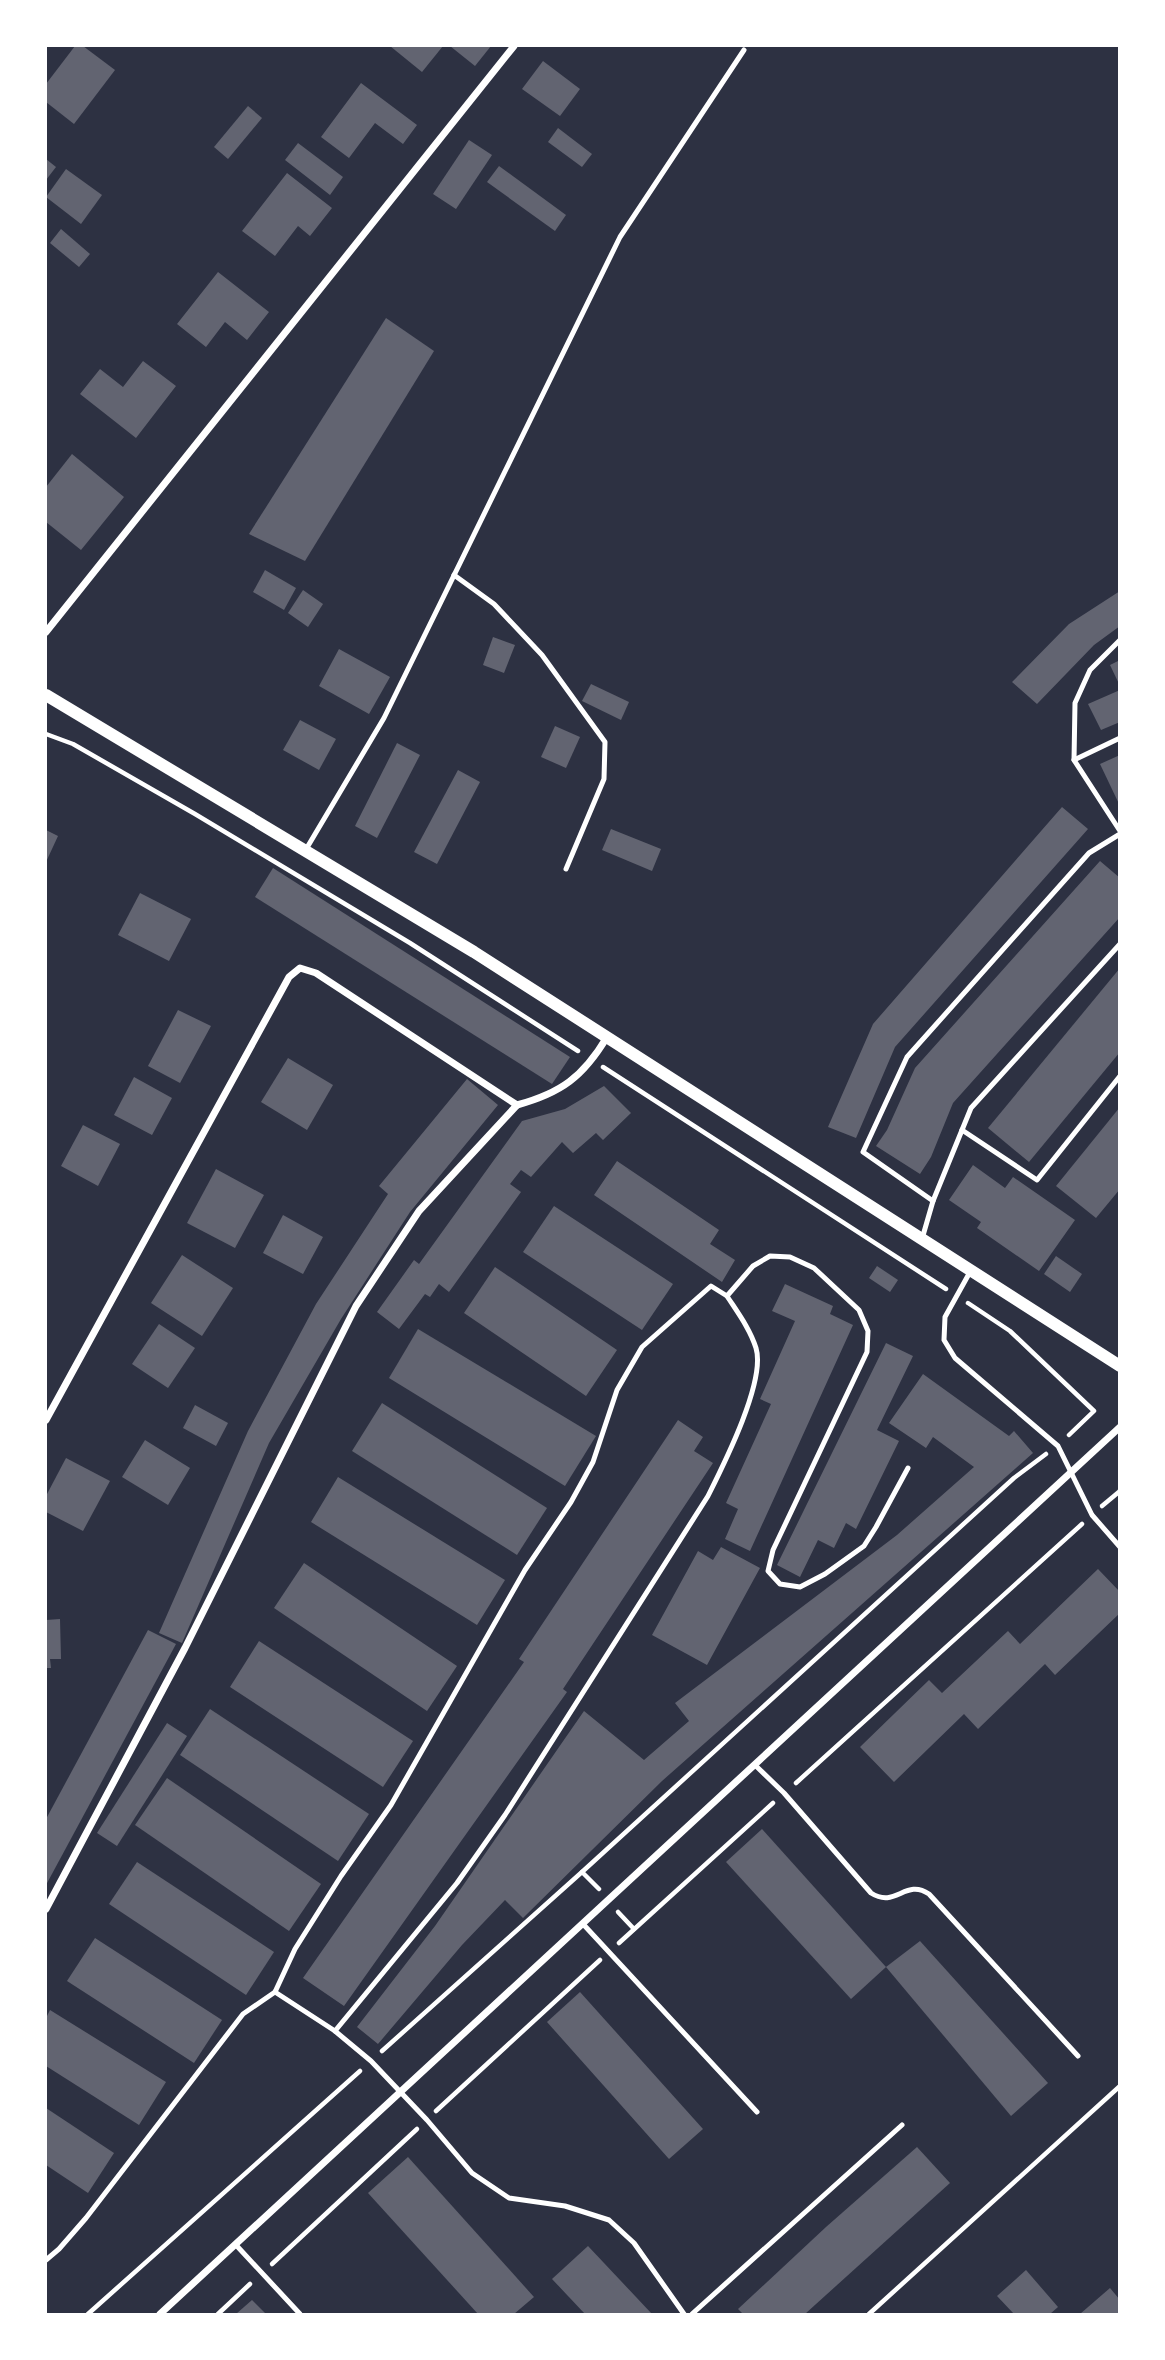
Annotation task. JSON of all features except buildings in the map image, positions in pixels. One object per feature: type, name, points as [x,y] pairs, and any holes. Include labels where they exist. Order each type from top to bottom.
[{"type":"street","points":[[46,632],[514,46]]},
{"type":"street","points":[[46,695],[474,952],[1119,1366]]},
{"type":"street","points":[[46,1420],[289,976],[300,968],[316,972],[517,1105]]},
{"type":"street","points":[[46,1909],[185,1648],[356,1306],[419,1211],[517,1105],[546,1097],[572,1082],[593,1060],[607,1037]]},
{"type":"street","points":[[160,2315],[756,1766],[1119,1427]]},
{"type":"lane","points":[[305,851],[384,718],[620,237],[744,50]]},
{"type":"lane","points":[[454,575],[494,604],[542,655],[605,742],[604,779],[566,869]]},
{"type":"lane","points":[[933,1201],[863,1152],[907,1057],[1089,853],[1119,832],[1074,760],[1075,702],[1090,670],[1119,640]]},
{"type":"lane","points":[[1074,760],[1119,738]]},
{"type":"lane","points":[[922,1239],[933,1201],[971,1108],[1119,944]]},
{"type":"lane","points":[[962,1130],[1037,1180],[1119,1076]]},
{"type":"lane","points":[[727,1296],[753,1266],[770,1256],[790,1257],[814,1268],[859,1310],[868,1331],[867,1352],[773,1550],[768,1571],[780,1584],[800,1587],[825,1574],[864,1546],[908,1468]]},
{"type":"lane","points":[[971,1270],[945,1317],[944,1340],[955,1358],[1058,1446],[1092,1515],[1119,1547]]},
{"type":"lane","points":[[46,2260],[86,2218],[243,2014],[275,1992],[295,1949],[341,1876],[391,1805],[525,1570],[571,1502],[593,1462],[613,1398],[642,1347],[711,1286],[727,1296],[749,1331],[757,1351],[758,1370],[752,1393],[722,1469],[708,1496],[505,1815],[457,1883],[335,2031]]},
{"type":"lane","points":[[756,1766],[784,1793],[871,1893],[880,1899],[890,1900],[911,1888],[921,1889],[929,1894],[1078,2056]]},
{"type":"lane","points":[[583,1924],[757,2112]]},
{"type":"lane","points":[[275,1992],[335,2031],[371,2061],[427,2120],[472,2174],[509,2197],[565,2206],[609,2220],[634,2243],[684,2315]]},
{"type":"lane","points":[[692,2315],[902,2125]]},
{"type":"lane","points":[[236,2245],[300,2315]]},
{"type":"path","points":[[88,2315],[582,1872],[1014,1478],[1058,1446],[1094,1411]]},
{"type":"path","points":[[218,2315],[634,1929],[1119,1491]]},
{"type":"path","points":[[582,1872],[634,1929]]},
{"type":"path","points":[[870,2315],[1119,2086]]}]
